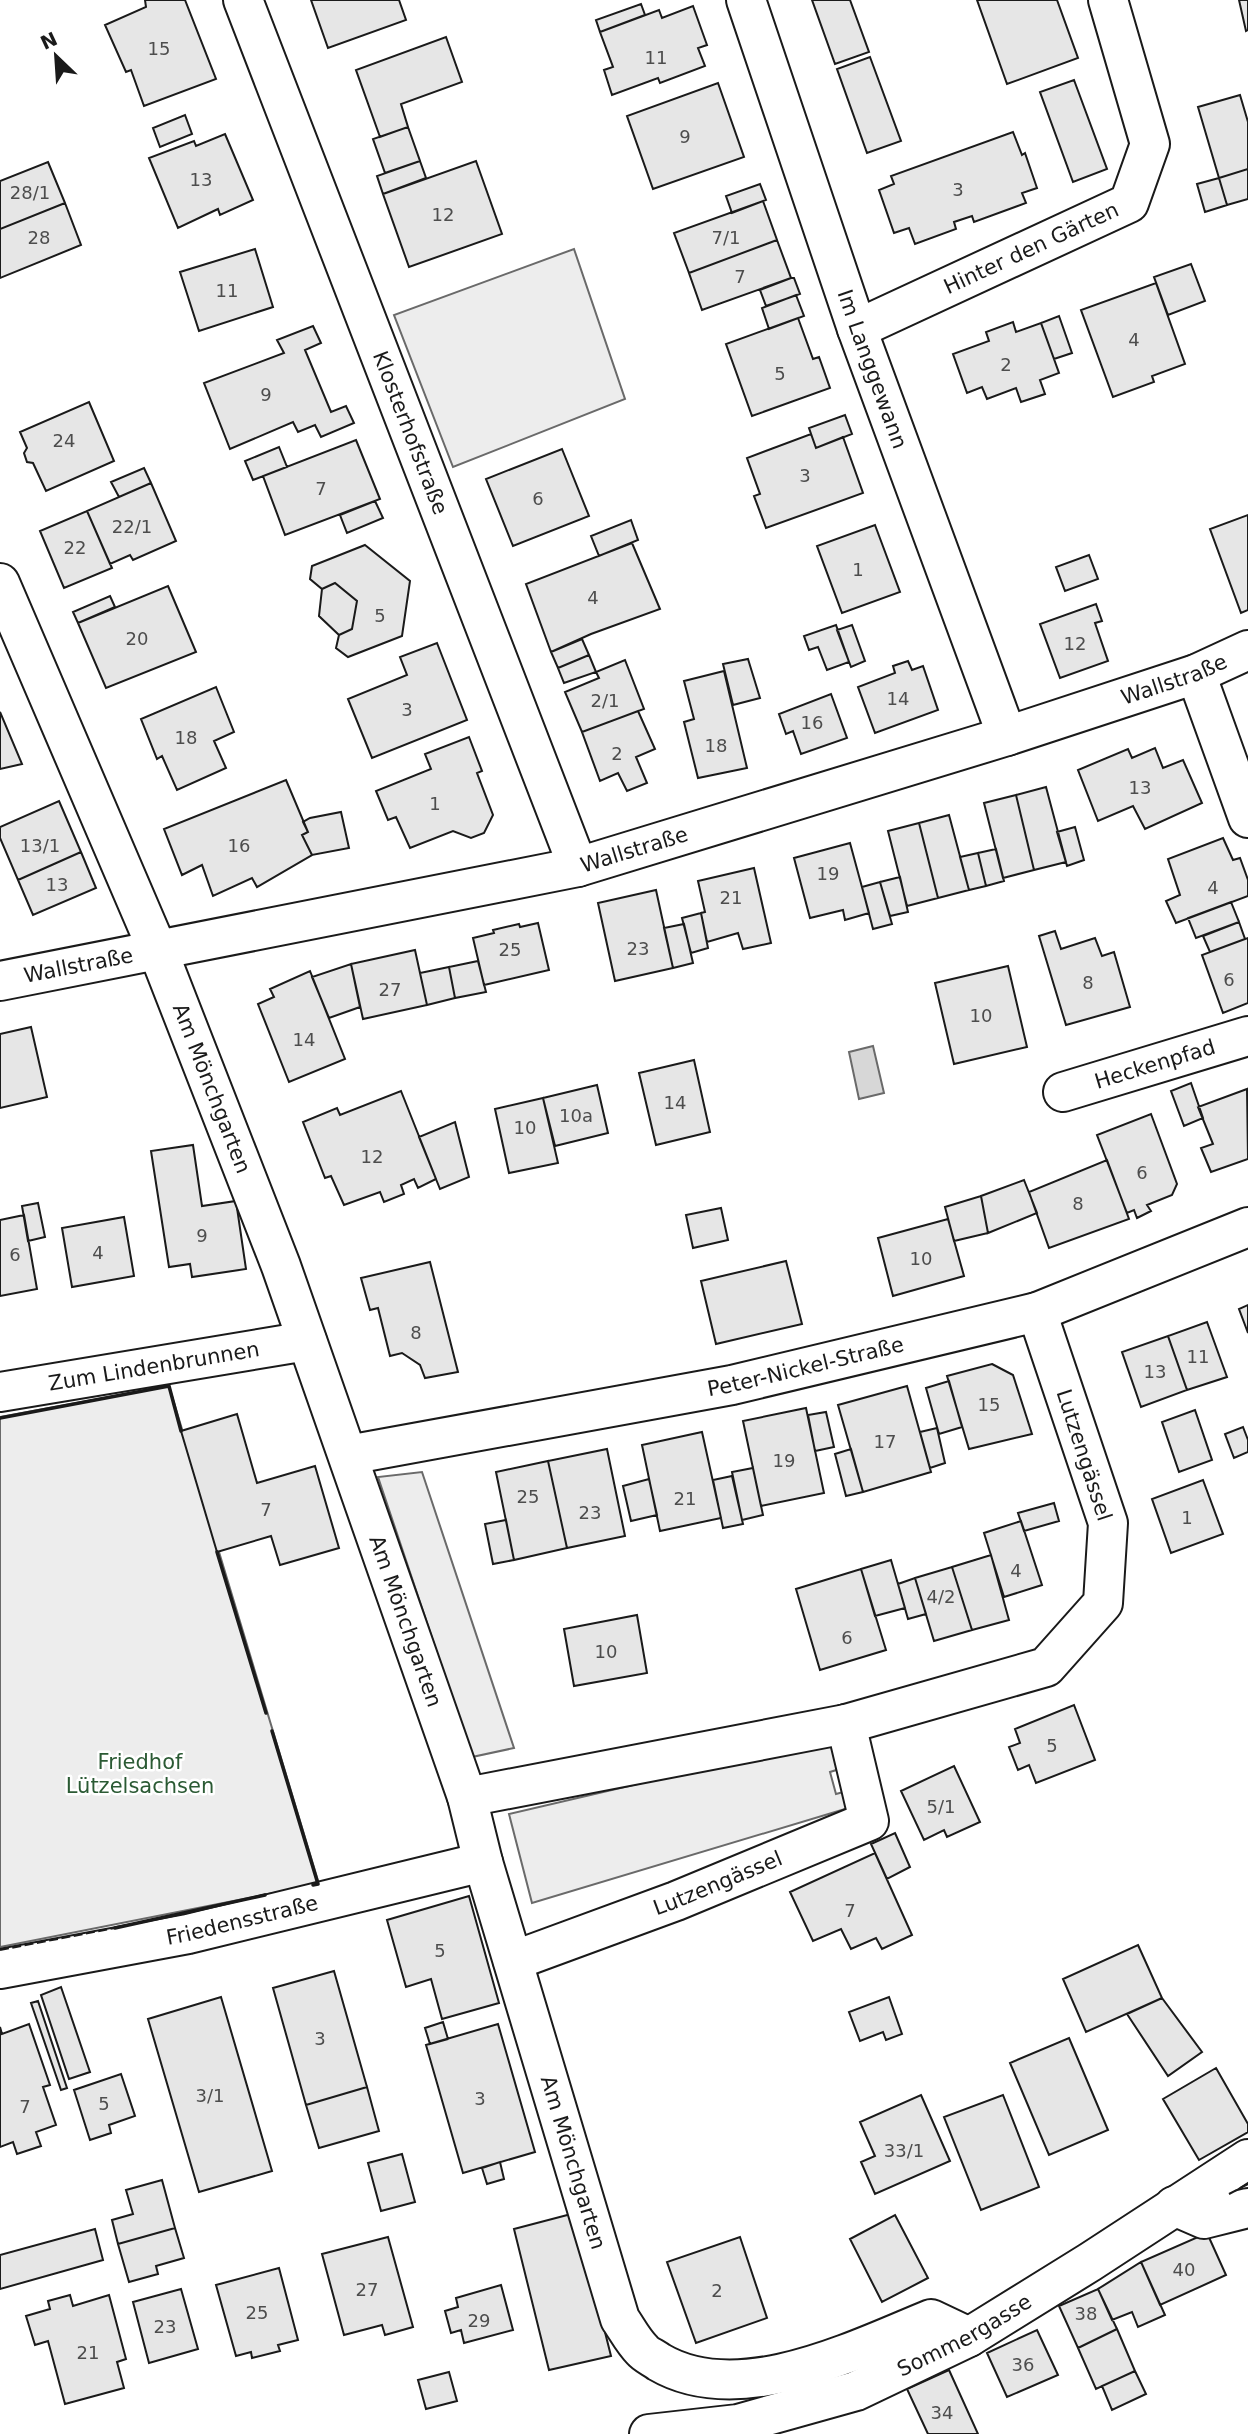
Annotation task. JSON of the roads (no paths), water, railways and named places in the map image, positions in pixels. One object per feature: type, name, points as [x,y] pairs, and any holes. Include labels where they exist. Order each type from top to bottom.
[{"type":"street","name":"Klosterhofstraße","points":[[243,0],[578,867]]},
{"type":"street","name":"Im Langgewann","points":[[746,0],[857,329],[1007,736]]},
{"type":"street","name":"Hinter den Gärten","points":[[857,329],[1129,203],[1150,144],[1108,0]]},
{"type":"street","name":"Am Mönchgarten","points":[[0,583],[158,951],[281,1266],[467,1797],[483,1862],[620,2319],[643,2352],[672,2369],[709,2379],[753,2377],[819,2364],[931,2319],[969,2337]]},
{"type":"street","name":"Wallstraße","points":[[0,981],[578,867],[1007,736],[1196,674],[1248,650]]},
{"type":"street","points":[[1196,674],[1248,818]]},
{"type":"street","name":"Heckenpfad","points":[[1063,1092],[1248,1036]]},
{"type":"street","name":"Peter-Nickel-Straße","points":[[348,1455],[732,1385],[1037,1312],[1248,1227]]},
{"type":"street","name":"Lutzengässel","points":[[467,1797],[846,1724],[1046,1667],[1102,1603],[1108,1523],[1037,1312]]},
{"type":"street","name":"Zum Lindenbrunnen","points":[[0,1392],[307,1341]]},
{"type":"street","name":"Lutzengässel","points":[[513,1961],[676,1901],[869,1821],[846,1724]]},
{"type":"street","name":"Friedensstraße","points":[[0,1969],[188,1934],[483,1862]]},
{"type":"street","name":"Sommergasse","points":[[649,2434],[738,2424],[856,2391],[969,2337],[1248,2159]]},
{"type":"street","points":[[1174,2206],[1204,2219],[1248,2208]]},
{"type":"park label","name":"Friedhof Lützelsachsen","points":[[140,1774]]}]
